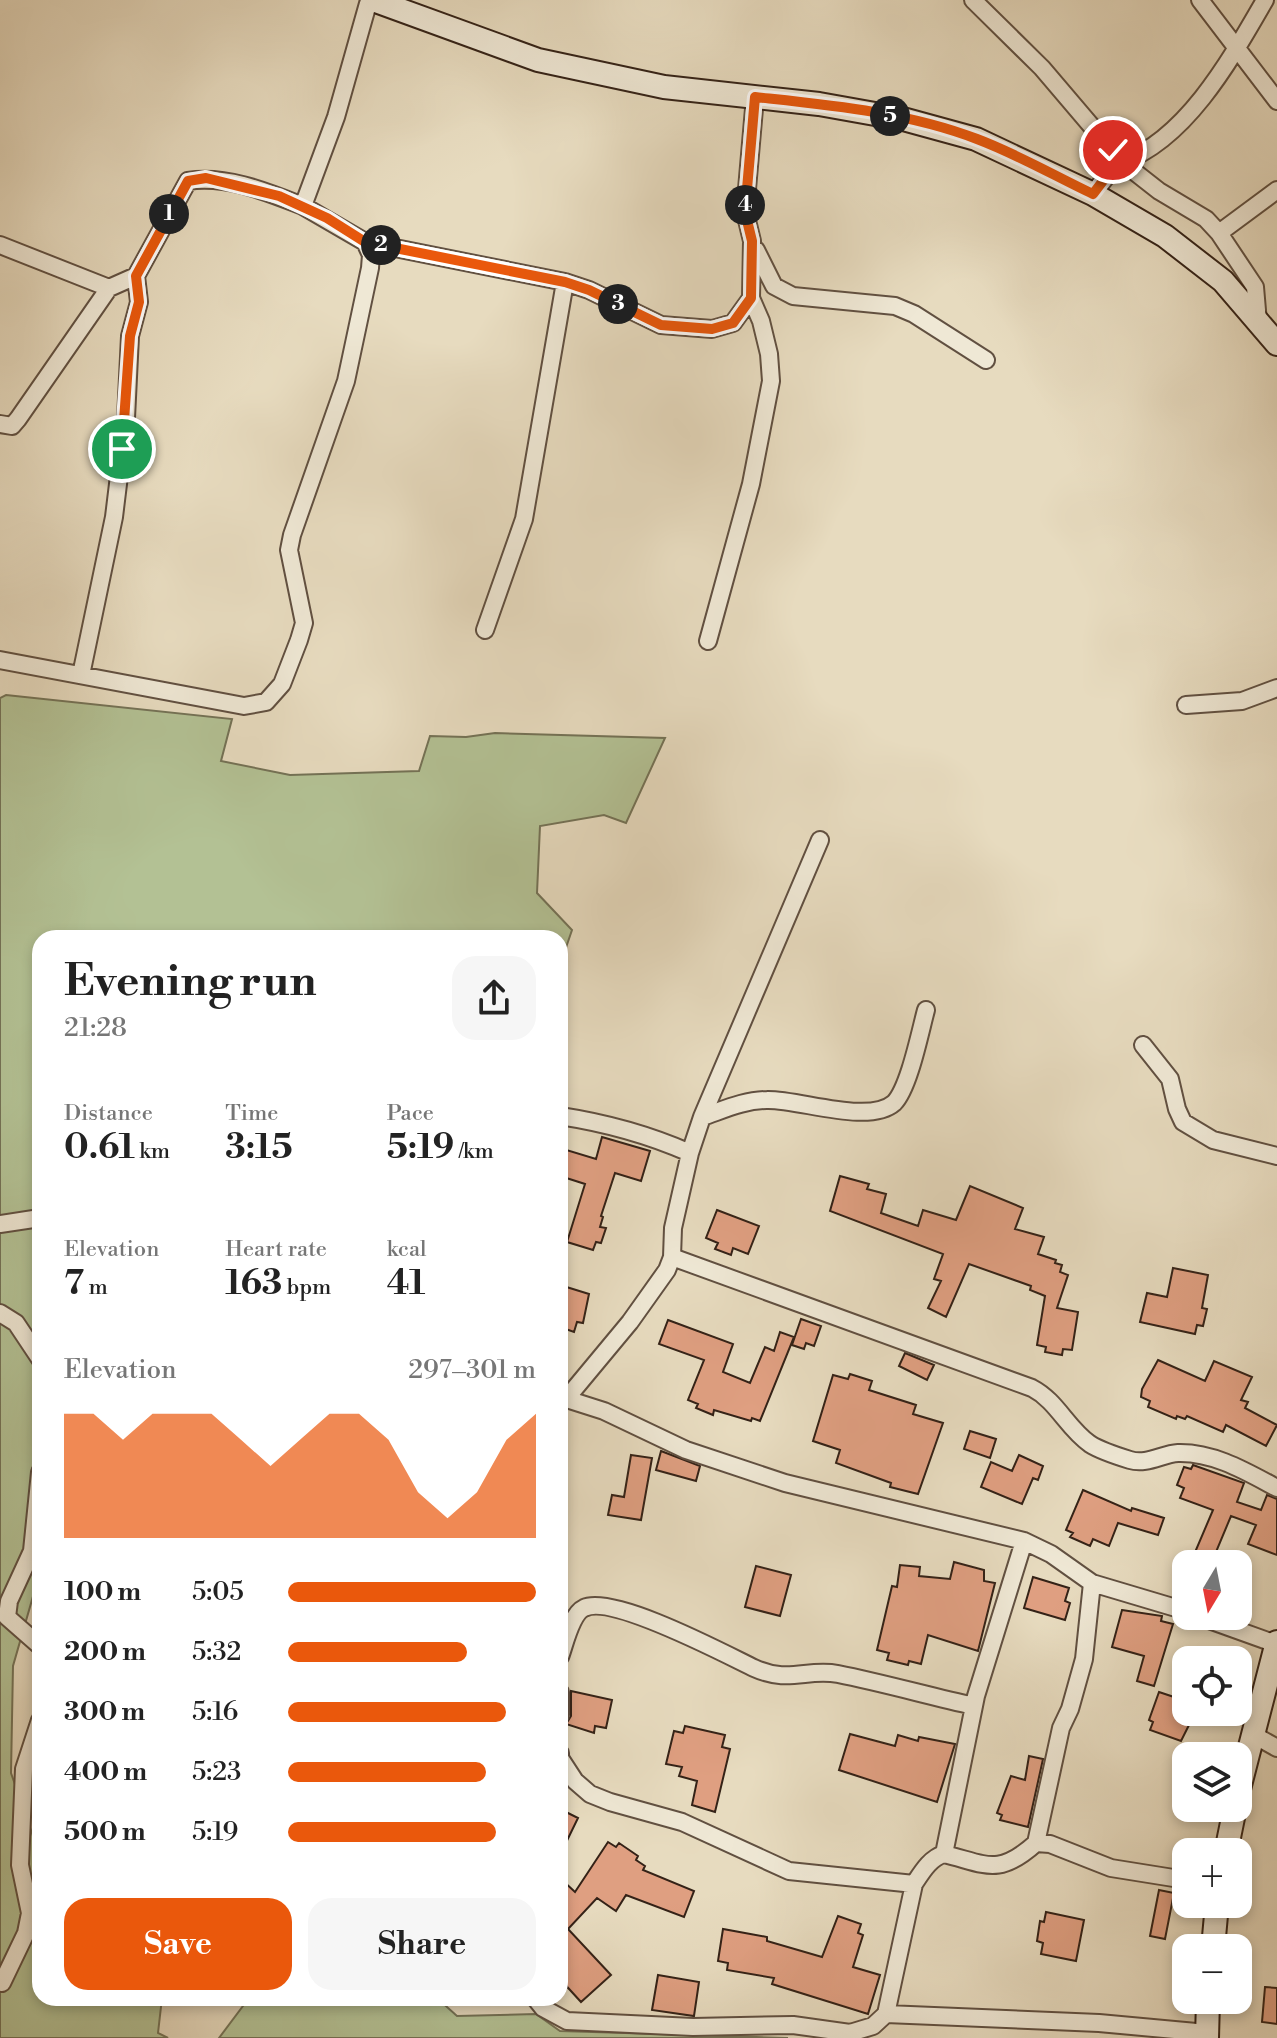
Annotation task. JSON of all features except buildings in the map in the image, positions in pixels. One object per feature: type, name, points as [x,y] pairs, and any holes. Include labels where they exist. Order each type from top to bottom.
[{"type":"street","points":[[303,206],[336,117],[371,0],[538,60],[664,87],[819,104],[945,128],[998,148],[1093,194],[1189,253],[1223,281],[1277,344]]},
{"type":"street","points":[[973,0],[1042,68],[1122,162],[1159,191],[1206,219],[1219,233],[1255,287],[1258,322]]},
{"type":"street","points":[[1200,0],[1277,101]]},
{"type":"street","points":[[1093,194],[1109,173],[1158,141],[1185,116],[1219,77],[1265,0]]},
{"type":"street","points":[[755,97],[745,212],[752,241],[774,286],[793,296],[895,306],[914,314],[986,360]]},
{"type":"street","points":[[81,675],[114,517],[126,418],[130,336],[139,302],[136,276],[188,181],[206,178],[249,187],[303,206],[365,242],[565,282],[589,290],[661,325],[712,329],[733,323],[751,298]]},
{"type":"street","points":[[1219,233],[1277,190]]},
{"type":"street","points":[[708,641],[751,484],[771,381],[769,354],[761,321],[751,298],[752,241]]},
{"type":"street","points":[[0,660],[244,706],[266,702],[282,684],[304,623],[289,550],[346,381],[370,268],[371,255],[365,242]]},
{"type":"street","points":[[0,245],[109,288]]},
{"type":"street","points":[[0,424],[12,426],[18,419],[109,288],[136,276]]},
{"type":"street","points":[[485,630],[524,519],[565,282]]},
{"type":"street","points":[[1186,705],[1242,701],[1277,688]]},
{"type":"street","points":[[568,1392],[630,1322],[667,1270],[690,1153],[702,1117],[820,840]]},
{"type":"street","points":[[702,1117],[768,1099],[863,1112],[884,1110],[896,1101],[904,1082],[926,1010]]},
{"type":"street","points":[[1143,1045],[1170,1079],[1183,1122],[1213,1140],[1277,1156]]},
{"type":"street","points":[[568,1117],[649,1135],[690,1153]]},
{"type":"street","points":[[0,1224],[32,1219]]},
{"type":"street","points":[[672,1257],[1032,1388],[1049,1399],[1090,1444],[1120,1457],[1145,1462],[1175,1453],[1194,1453],[1228,1464],[1277,1488]]},
{"type":"street","points":[[0,1313],[16,1323],[32,1347]]},
{"type":"street","points":[[568,1400],[604,1411],[686,1450],[772,1479],[1024,1541],[1092,1583],[1172,1607]]},
{"type":"street","points":[[541,2006],[567,2021],[693,2027],[793,2025],[850,2033],[873,2026],[886,2014],[914,1884],[926,1866],[944,1854],[974,1706],[1003,1602],[1024,1541]]},
{"type":"street","points":[[32,1551],[9,1601],[7,1617],[32,1639]]},
{"type":"street","points":[[1036,1843],[1061,1728],[1070,1709],[1084,1659],[1092,1583]]},
{"type":"street","points":[[568,1637],[578,1613],[585,1607],[595,1606],[653,1621],[713,1646],[757,1669],[785,1678],[834,1673],[974,1706]]},
{"type":"street","points":[[1239,1630],[1277,1643],[1250,1742]]},
{"type":"street","points":[[1252,1734],[1277,1748]]},
{"type":"street","points":[[2,1983],[26,1933],[30,1913],[20,1865],[24,1769],[32,1744]]},
{"type":"street","points":[[568,1770],[590,1794],[682,1822],[789,1871],[914,1884]]},
{"type":"street","points":[[944,1854],[990,1867],[1014,1859],[1036,1843],[1050,1844],[1111,1868],[1172,1878]]},
{"type":"street","points":[[886,2014],[1099,2023],[1207,2035],[1208,2014]]},
{"type":"green space","points":[[6,695],[232,719],[221,761],[290,775],[419,771],[430,736],[466,737],[495,733],[665,738],[626,823],[604,815],[540,826],[537,893],[572,930],[568,942],[568,930],[32,930],[32,1600],[13,1666],[11,1773],[32,1833],[32,2006],[161,2006],[158,2033],[168,2038],[0,2038],[0,698]]},
{"type":"green space","points":[[243,2006],[446,2006],[457,2016],[536,2014],[560,2031],[788,2038],[219,2038]]},
{"type":"route","points":[[122,449],[130,336],[139,302],[136,276],[188,181],[206,178],[249,187],[303,206],[365,242],[565,282],[589,290],[661,325],[712,329],[733,323],[747,308],[751,298],[752,241],[745,212],[745,184],[755,97],[819,104],[945,128],[998,148],[1093,194],[1122,162],[1113,150]]}]
